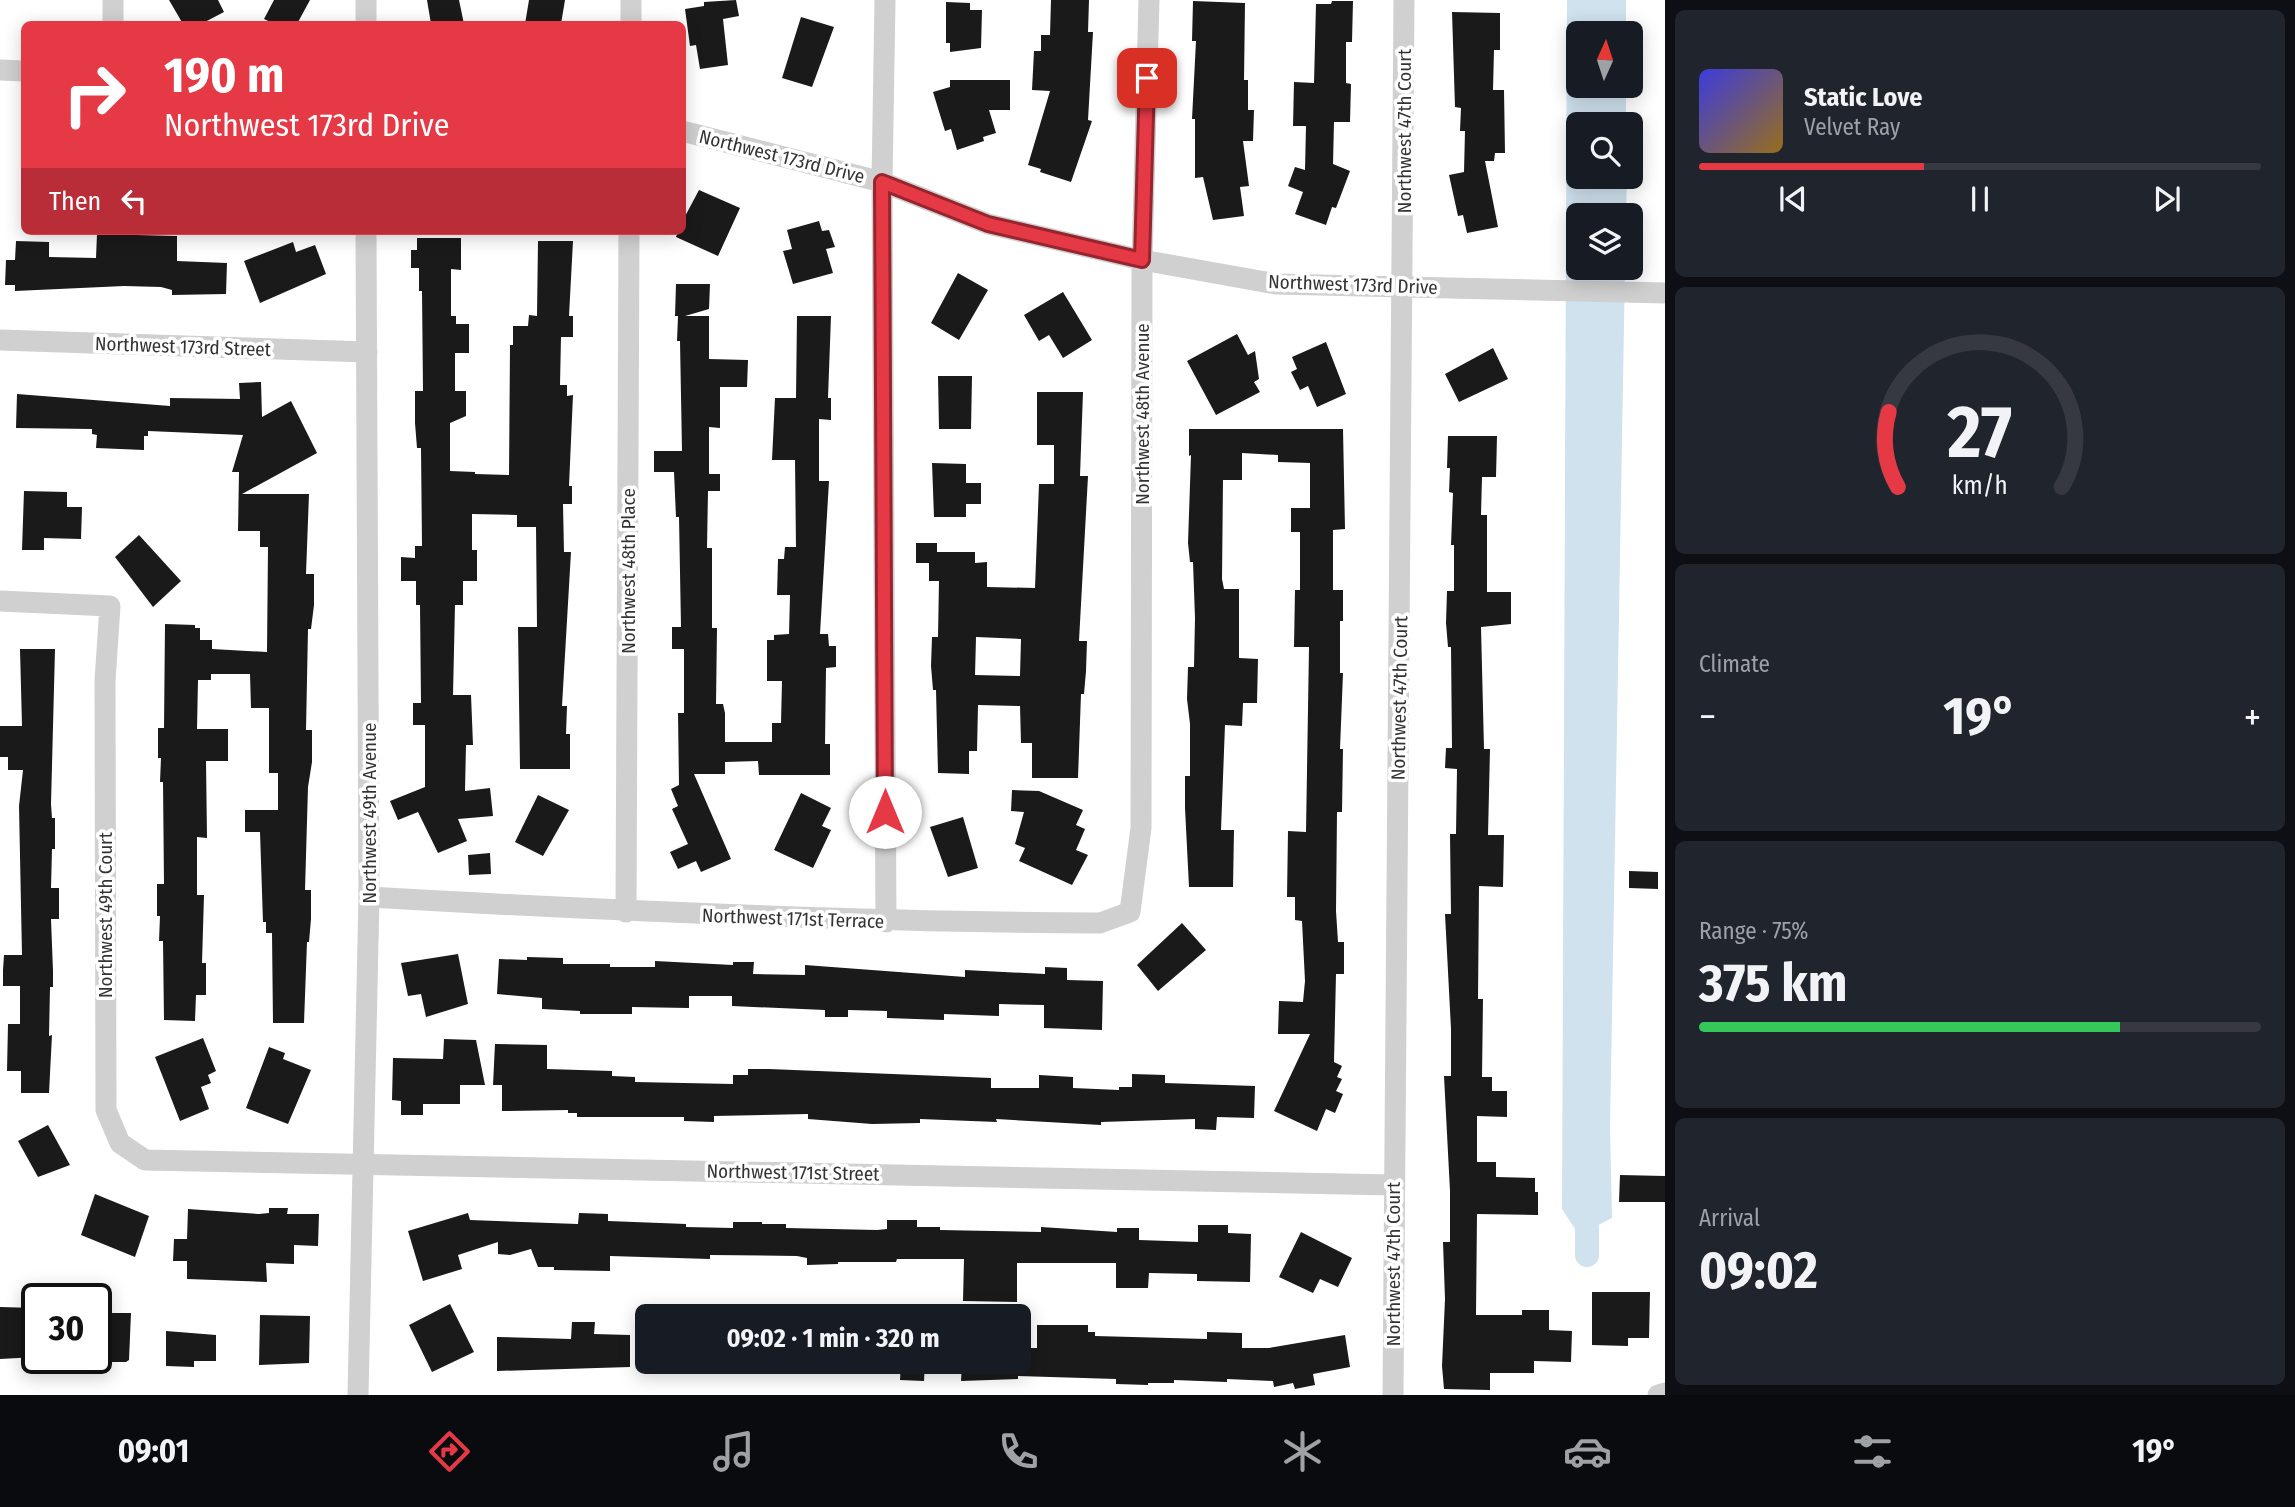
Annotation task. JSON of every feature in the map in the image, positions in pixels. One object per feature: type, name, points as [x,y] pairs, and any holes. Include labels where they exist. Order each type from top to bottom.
[{"type":"street","points":[[113,0],[113,21]]},
{"type":"street","points":[[366,0],[366,21]]},
{"type":"street","points":[[631,0],[631,21]]},
{"type":"street","points":[[885,0],[882,182],[886,922]]},
{"type":"street","name":"Northwest 48th Avenue","points":[[1141,828],[1142,260],[1149,0]]},
{"type":"street","name":"Northwest 47th Court","points":[[1393,1395],[1404,286],[1404,0]]},
{"type":"street","points":[[0,70],[21,71]]},
{"type":"street","name":"Northwest 173rd Drive","points":[[686,132],[882,182],[988,224],[1142,260],[1276,285],[1665,293]]},
{"type":"street","name":"Northwest 49th Avenue","points":[[358,1395],[369,897],[366,235]]},
{"type":"street","name":"Northwest 48th Place","points":[[626,912],[629,235]]},
{"type":"street","name":"Northwest 173rd Street","points":[[0,340],[367,352]]},
{"type":"street","name":"Northwest 49th Court","points":[[0,601],[110,606],[105,681],[106,1110],[120,1143],[145,1160],[193,1163]]},
{"type":"street","name":"Northwest 171st Terrace","points":[[369,897],[626,912],[886,922],[1100,923],[1130,912],[1141,828]]},
{"type":"street","name":"Northwest 171st Street","points":[[193,1163],[365,1164],[1393,1185]]},
{"type":"street","points":[[1658,1395],[1665,1393]]},
{"type":"water","points":[[1567,0],[1626,0],[1626,21],[1567,21]]},
{"type":"water","points":[[1567,98],[1626,98],[1626,112],[1567,112]]},
{"type":"water","points":[[1566,189],[1627,189],[1626,203],[1566,203]]},
{"type":"water","points":[[1566,242],[1566,280],[1625,280],[1610,1129],[1612,1218],[1579,1235],[1562,1209]]},
{"type":"building","points":[[169,0],[218,0],[224,12],[207,21],[181,21]]},
{"type":"building","points":[[274,0],[310,0],[299,21],[264,19]]},
{"type":"building","points":[[427,0],[459,0],[463,21],[430,21]]},
{"type":"building","points":[[529,0],[565,0],[562,21],[526,21]]},
{"type":"building","points":[[736,0],[739,16],[723,19],[728,65],[700,69],[696,45],[690,46],[685,9],[704,6],[704,2]]},
{"type":"building","points":[[1051,0],[1089,0],[1088,32],[1093,32],[1088,120],[1092,121],[1071,182],[1028,165],[1050,91],[1032,90],[1034,51],[1041,51],[1041,35],[1050,35]]},
{"type":"building","points":[[1193,1],[1245,3],[1244,80],[1248,80],[1248,110],[1254,110],[1253,141],[1243,141],[1249,186],[1240,187],[1244,216],[1213,220],[1203,177],[1195,178],[1195,119],[1192,119],[1196,41],[1192,41]]},
{"type":"building","points":[[1332,1],[1353,1],[1352,42],[1346,42],[1346,83],[1351,84],[1350,122],[1334,122],[1333,164],[1350,171],[1336,208],[1332,207],[1326,225],[1295,214],[1303,192],[1288,186],[1295,167],[1305,170],[1306,126],[1293,126],[1294,82],[1314,83],[1316,4],[1331,4]]},
{"type":"building","points":[[946,2],[970,3],[970,10],[982,10],[981,48],[950,52],[950,43],[946,43]]},
{"type":"building","points":[[1452,12],[1500,13],[1500,50],[1494,50],[1493,90],[1504,90],[1505,153],[1495,153],[1494,161],[1485,161],[1498,227],[1467,233],[1463,215],[1458,216],[1449,175],[1464,172],[1465,131],[1460,131],[1461,108],[1455,107]]},
{"type":"building","points":[[801,17],[834,27],[812,87],[782,78]]},
{"type":"building","points":[[950,80],[1010,80],[1010,110],[989,110],[996,133],[983,137],[984,141],[957,150],[951,129],[945,131],[933,92],[950,87]]},
{"type":"building","points":[[699,190],[740,208],[718,256],[676,237],[686,235],[686,214]]},
{"type":"building","points":[[819,221],[822,231],[829,230],[835,247],[826,249],[833,273],[793,284],[783,251],[792,249],[787,230]]},
{"type":"building","points":[[97,235],[177,236],[177,261],[227,263],[226,294],[172,295],[172,290],[161,287],[124,286],[15,291],[15,285],[5,285],[6,260],[15,260],[16,241],[49,242],[49,257],[96,258]]},
{"type":"building","points":[[417,238],[461,238],[461,270],[451,269],[451,316],[456,316],[456,324],[469,324],[469,353],[455,353],[455,391],[466,391],[466,416],[450,423],[450,471],[509,475],[510,345],[513,345],[513,326],[528,326],[529,315],[537,316],[538,241],[573,241],[569,316],[573,316],[573,337],[561,337],[560,385],[567,385],[567,396],[573,395],[569,486],[572,486],[572,504],[563,504],[564,552],[571,552],[562,706],[567,706],[566,734],[570,734],[570,769],[520,769],[518,627],[537,627],[536,527],[517,527],[517,515],[472,514],[472,550],[477,550],[477,581],[463,581],[463,605],[455,605],[453,695],[471,695],[473,745],[466,745],[465,791],[490,788],[493,816],[458,819],[467,841],[438,853],[418,812],[398,820],[390,801],[425,787],[425,725],[413,725],[413,703],[421,703],[420,605],[416,605],[416,581],[401,581],[401,557],[415,558],[415,546],[422,546],[421,448],[417,448],[415,391],[423,391],[422,291],[419,291],[419,268],[411,268],[411,250],[417,250]]},
{"type":"building","points":[[293,242],[296,252],[315,245],[326,274],[260,303],[244,261]]},
{"type":"building","points":[[958,273],[988,290],[959,340],[931,323]]},
{"type":"building","points":[[676,284],[710,284],[709,309],[685,316],[709,316],[709,359],[748,360],[747,387],[720,387],[720,428],[709,427],[709,474],[720,474],[720,491],[708,491],[707,548],[712,548],[712,628],[717,628],[716,704],[723,704],[725,742],[772,742],[772,723],[781,723],[782,681],[767,681],[767,640],[774,640],[774,635],[789,634],[790,595],[777,595],[778,559],[784,559],[785,547],[796,547],[795,460],[772,460],[775,398],[796,398],[797,316],[831,316],[828,398],[831,398],[831,420],[819,419],[819,481],[829,481],[820,634],[828,634],[829,646],[836,646],[836,667],[826,668],[825,744],[830,744],[830,775],[759,775],[758,761],[725,762],[725,774],[694,774],[731,859],[701,872],[696,861],[678,869],[670,852],[688,844],[672,809],[678,806],[671,789],[679,785],[678,713],[684,713],[684,649],[672,649],[672,627],[681,627],[679,517],[676,517],[674,472],[654,472],[654,451],[682,451],[680,341],[677,341],[678,316],[675,316]]},
{"type":"building","points":[[1063,292],[1092,340],[1063,358],[1049,335],[1039,341],[1024,315]]},
{"type":"building","points":[[1237,334],[1248,355],[1255,351],[1259,379],[1254,382],[1260,392],[1216,415],[1187,361]]},
{"type":"building","points":[[1326,342],[1346,394],[1317,407],[1308,386],[1300,390],[1291,372],[1297,369],[1292,357]]},
{"type":"building","points":[[1493,348],[1508,379],[1459,402],[1445,374]]},
{"type":"building","points":[[938,376],[972,376],[971,429],[939,429]]},
{"type":"building","points":[[261,382],[262,417],[291,401],[317,453],[242,494],[309,494],[306,574],[314,574],[314,605],[311,629],[308,629],[306,730],[312,730],[312,762],[308,787],[305,890],[311,890],[311,919],[307,942],[304,1023],[273,1023],[272,933],[266,933],[266,922],[263,922],[260,832],[245,832],[245,810],[278,810],[278,773],[269,773],[269,708],[251,708],[250,674],[211,674],[211,680],[198,680],[197,729],[228,729],[228,761],[206,761],[207,838],[197,837],[197,895],[204,895],[202,963],[206,963],[206,995],[196,995],[195,1021],[164,1020],[163,941],[159,941],[157,884],[164,884],[163,782],[160,782],[158,728],[164,728],[165,624],[195,625],[195,628],[200,628],[200,640],[212,640],[212,649],[267,652],[268,547],[260,547],[260,531],[238,531],[239,472],[232,472],[243,435],[148,431],[148,436],[144,436],[144,450],[96,448],[97,435],[92,434],[92,429],[16,428],[17,394],[170,406],[170,398],[240,399],[239,383]]},
{"type":"building","points":[[1037,392],[1083,392],[1080,476],[1088,476],[1079,641],[1087,641],[1084,694],[1081,694],[1078,778],[1032,778],[1032,743],[1021,743],[1020,706],[978,705],[977,751],[969,751],[969,774],[938,773],[936,690],[933,690],[931,666],[932,637],[938,637],[939,581],[929,581],[929,563],[916,563],[916,543],[937,543],[937,552],[975,552],[975,563],[987,562],[987,587],[1035,588],[1039,484],[1054,484],[1054,445],[1037,445]],"holes":[[[976,637],[1021,639],[1020,676],[975,675]]]},
{"type":"building","points":[[1189,429],[1343,429],[1345,529],[1333,530],[1333,590],[1343,590],[1343,621],[1340,621],[1340,673],[1343,673],[1340,749],[1343,749],[1342,812],[1337,812],[1336,911],[1338,942],[1344,942],[1344,974],[1336,974],[1334,1062],[1342,1066],[1337,1077],[1342,1079],[1336,1091],[1343,1094],[1335,1113],[1326,1109],[1317,1131],[1274,1111],[1310,1034],[1278,1034],[1279,1001],[1303,1002],[1305,981],[1302,921],[1295,920],[1295,897],[1287,897],[1288,831],[1306,832],[1309,647],[1294,647],[1295,590],[1300,590],[1300,532],[1291,532],[1291,508],[1310,508],[1310,463],[1278,462],[1278,455],[1242,453],[1242,480],[1223,480],[1222,579],[1224,589],[1239,589],[1239,658],[1258,659],[1257,703],[1243,703],[1242,726],[1225,725],[1221,830],[1234,830],[1233,887],[1189,887],[1185,776],[1190,776],[1188,667],[1194,667],[1195,618],[1193,562],[1190,562],[1188,543],[1191,455],[1189,456]]},
{"type":"building","points":[[1448,436],[1497,436],[1496,477],[1482,477],[1481,515],[1487,515],[1487,592],[1511,592],[1511,624],[1481,627],[1484,749],[1490,749],[1488,835],[1504,835],[1503,887],[1479,886],[1478,999],[1483,999],[1482,1077],[1492,1077],[1492,1091],[1507,1091],[1507,1117],[1477,1116],[1477,1162],[1496,1162],[1496,1177],[1535,1178],[1535,1192],[1538,1192],[1538,1215],[1477,1214],[1476,1315],[1522,1315],[1522,1310],[1549,1310],[1549,1330],[1572,1331],[1571,1362],[1534,1361],[1534,1373],[1490,1373],[1490,1390],[1444,1389],[1442,1366],[1445,1299],[1443,1242],[1450,1242],[1444,1076],[1451,1076],[1451,1029],[1445,914],[1451,914],[1450,834],[1456,834],[1457,769],[1445,768],[1446,748],[1452,748],[1451,647],[1448,647],[1446,623],[1447,591],[1454,591],[1454,545],[1451,545],[1453,493],[1449,492]]},
{"type":"building","points":[[932,463],[966,464],[966,483],[981,483],[981,504],[966,504],[966,517],[934,517]]},
{"type":"building","points":[[24,491],[67,492],[67,507],[82,507],[81,539],[44,538],[44,550],[22,550]]},
{"type":"building","points":[[139,535],[181,581],[153,607],[115,557]]},
{"type":"building","points":[[20,649],[55,649],[51,804],[52,818],[55,818],[55,849],[52,849],[51,888],[59,888],[59,919],[51,919],[53,987],[50,987],[49,1036],[52,1035],[49,1093],[21,1093],[21,1071],[7,1071],[8,1024],[20,1024],[20,986],[3,986],[3,970],[4,955],[22,955],[19,806],[23,770],[8,770],[8,757],[0,757],[0,726],[22,726]]},
{"type":"building","points":[[1012,790],[1039,791],[1083,810],[1076,825],[1085,829],[1076,850],[1088,855],[1072,885],[1019,861],[1025,848],[1015,844],[1024,812],[1011,811]]},
{"type":"building","points":[[801,793],[831,808],[822,826],[831,830],[813,868],[774,850]]},
{"type":"building","points":[[538,795],[569,810],[543,856],[515,842]]},
{"type":"building","points":[[963,817],[978,868],[948,877],[930,827]]},
{"type":"building","points":[[490,853],[491,874],[469,875],[468,855]]},
{"type":"building","points":[[1629,871],[1658,872],[1658,889],[1629,888]]},
{"type":"building","points":[[1182,923],[1206,950],[1158,991],[1137,965]]},
{"type":"building","points":[[458,954],[468,1004],[426,1017],[421,994],[408,996],[401,963]]},
{"type":"building","points":[[527,957],[563,958],[563,964],[610,964],[610,967],[655,967],[655,961],[733,965],[733,962],[754,962],[753,974],[805,975],[805,965],[965,977],[965,970],[1045,974],[1045,967],[1067,968],[1067,980],[1103,981],[1102,1030],[1044,1028],[1044,1005],[999,1004],[999,1016],[944,1014],[944,1020],[887,1018],[887,1011],[848,1010],[848,1017],[825,1017],[825,1010],[732,1006],[732,996],[689,996],[689,1008],[632,1007],[632,1014],[580,1014],[580,1011],[542,1009],[542,998],[497,994],[499,959],[527,960]]},
{"type":"building","points":[[203,1038],[216,1071],[208,1075],[211,1083],[201,1087],[209,1109],[180,1121],[155,1057]]},
{"type":"building","points":[[444,1039],[476,1040],[485,1085],[460,1085],[460,1104],[423,1104],[423,1115],[401,1115],[401,1101],[392,1100],[393,1058],[443,1059]]},
{"type":"building","points":[[495,1044],[547,1045],[547,1069],[612,1071],[612,1076],[635,1077],[635,1082],[733,1084],[733,1075],[748,1075],[748,1069],[769,1069],[991,1078],[991,1088],[1039,1088],[1039,1075],[1073,1077],[1073,1088],[1119,1090],[1119,1087],[1132,1087],[1132,1074],[1165,1075],[1165,1083],[1255,1086],[1254,1118],[1217,1117],[1216,1130],[1195,1129],[1195,1119],[1101,1122],[1101,1125],[996,1119],[997,1122],[920,1119],[920,1123],[872,1124],[808,1119],[808,1114],[714,1116],[714,1122],[684,1121],[684,1117],[577,1117],[577,1113],[568,1113],[568,1110],[502,1111],[502,1085],[493,1085]]},
{"type":"building","points":[[269,1047],[285,1053],[283,1059],[311,1070],[288,1124],[246,1108]]},
{"type":"building","points":[[48,1125],[70,1165],[38,1177],[18,1141]]},
{"type":"building","points":[[1620,1175],[1665,1176],[1665,1202],[1619,1202]]},
{"type":"building","points":[[95,1194],[149,1216],[135,1257],[81,1235]]},
{"type":"building","points":[[269,1208],[288,1208],[287,1214],[319,1214],[318,1246],[294,1245],[294,1264],[266,1263],[267,1282],[187,1279],[187,1261],[173,1261],[174,1239],[187,1239],[188,1209],[259,1214],[269,1213]]},
{"type":"building","points":[[468,1213],[470,1220],[578,1224],[579,1213],[608,1214],[608,1221],[686,1224],[686,1227],[733,1228],[733,1222],[762,1222],[786,1224],[786,1228],[877,1230],[887,1229],[887,1220],[917,1220],[917,1227],[940,1227],[940,1230],[1041,1232],[1041,1227],[1117,1232],[1117,1228],[1139,1228],[1139,1240],[1198,1242],[1198,1225],[1228,1225],[1228,1233],[1251,1234],[1250,1282],[1197,1281],[1197,1274],[1149,1273],[1148,1288],[1116,1288],[1116,1263],[1017,1263],[1017,1302],[963,1301],[964,1259],[897,1259],[896,1262],[807,1265],[807,1258],[797,1256],[710,1255],[710,1259],[610,1256],[610,1271],[554,1270],[554,1267],[538,1267],[531,1249],[510,1255],[498,1254],[498,1242],[458,1255],[462,1269],[423,1281],[408,1231]]},
{"type":"building","points":[[1301,1232],[1352,1258],[1338,1287],[1320,1279],[1313,1293],[1279,1277]]},
{"type":"building","points":[[1592,1292],[1650,1292],[1649,1338],[1628,1338],[1628,1346],[1592,1345]]},
{"type":"building","points":[[450,1304],[474,1352],[432,1372],[409,1325]]},
{"type":"building","points":[[0,1307],[21,1308],[21,1358],[0,1359]]},
{"type":"building","points":[[112,1313],[131,1313],[129,1360],[112,1362]]},
{"type":"building","points":[[260,1315],[310,1316],[309,1363],[259,1365]]},
{"type":"building","points":[[572,1322],[595,1322],[594,1334],[630,1335],[630,1367],[497,1371],[497,1337],[571,1339]]},
{"type":"building","points":[[1037,1325],[1088,1325],[1088,1332],[1095,1332],[1095,1336],[1207,1339],[1207,1332],[1242,1333],[1242,1348],[1269,1348],[1345,1335],[1350,1367],[1313,1374],[1315,1385],[1295,1389],[1293,1383],[1274,1387],[1273,1381],[1174,1380],[1174,1383],[1148,1385],[1116,1384],[1116,1379],[1018,1376],[1018,1379],[961,1381],[961,1374],[1031,1374],[1031,1348],[1037,1348]]},
{"type":"building","points":[[166,1331],[216,1335],[216,1361],[194,1361],[194,1367],[166,1366]]},
{"type":"building","points":[[900,1374],[924,1374],[924,1381],[900,1380]]},
{"type":"waterway","points":[[1587,1199],[1587,1255]]},
{"type":"route","points":[[885,812],[882,182],[988,224],[1142,260],[1147,78]]}]
